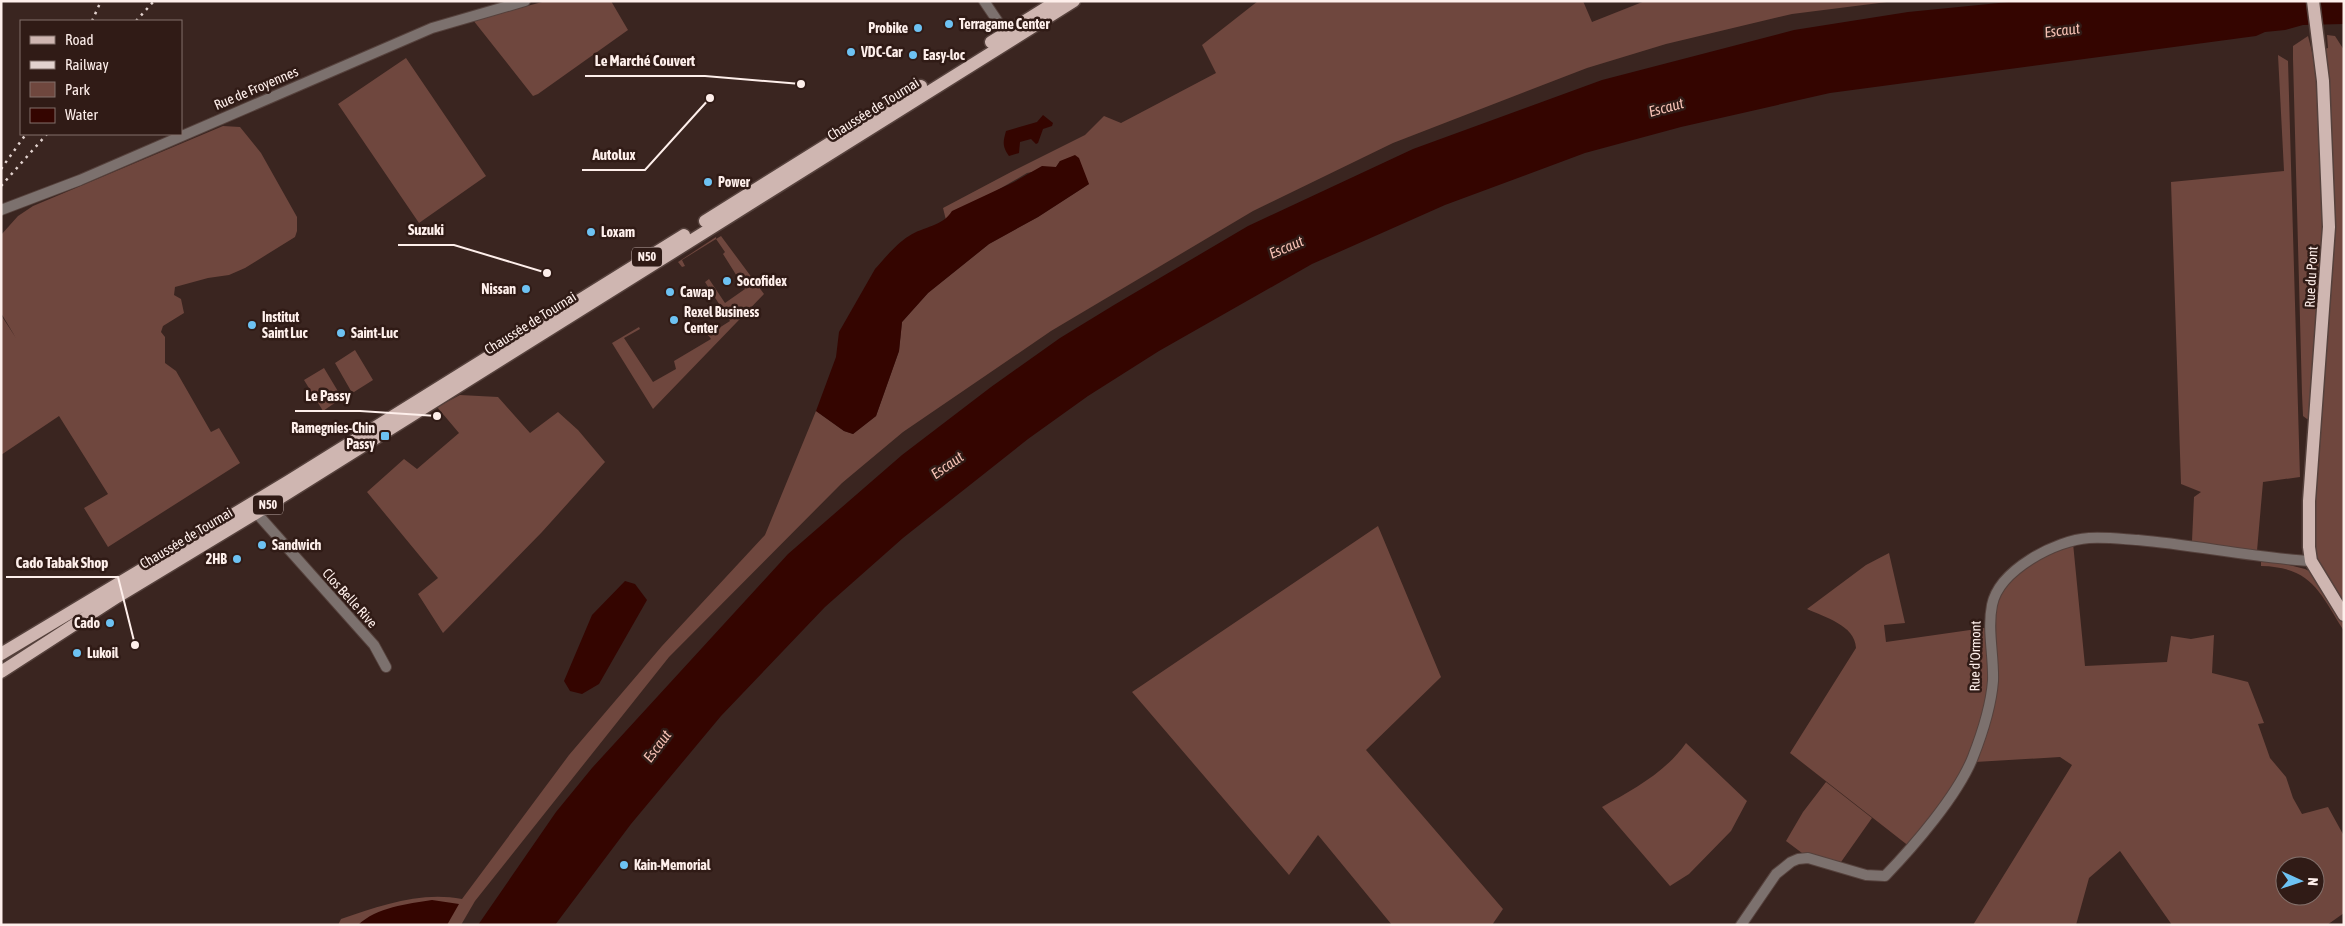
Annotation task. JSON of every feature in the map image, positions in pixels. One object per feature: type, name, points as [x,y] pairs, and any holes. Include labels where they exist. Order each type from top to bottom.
[{"type":"main road","name":"Chaussée de Tournai","points":[[1008,37],[1057,1]]},
{"type":"main road","name":"Chaussée de Tournai","points":[[1,672],[253,509],[1008,37],[1074,1]]},
{"type":"main road","name":"Rue du Pont","points":[[2310,558],[2309,501],[2329,227],[2323,81],[2313,1]]},
{"type":"main road","name":"Chaussée de Tournai","points":[[1,654],[253,509]]},
{"type":"main road","points":[[2310,558],[2344,616]]},
{"type":"street","name":"Rue de Froyennes","points":[[1,210],[80,180],[432,28],[525,1]]},
{"type":"street","points":[[984,1],[1008,37]]},
{"type":"street","name":"Clos Belle Rive","points":[[253,509],[374,645],[386,667]]},
{"type":"street","name":"Rue d'Ormont","points":[[1741,925],[1776,874],[1790,862],[1808,858],[1866,875],[1885,876],[1928,826],[1964,775],[1972,758],[1988,708],[1993,680],[1990,619],[1994,596],[1999,588],[2026,563],[2048,549],[2088,538],[2174,543],[2310,558]]},
{"type":"green space","points":[[546,1],[611,1],[628,30],[533,96],[473,20]]},
{"type":"green space","points":[[1258,1],[1583,1],[1592,22],[1645,1],[1895,1],[1792,14],[1666,44],[1587,68],[1393,143],[1253,211],[1051,331],[903,432],[842,483],[669,657],[475,901],[461,925],[338,925],[341,919],[400,901],[431,897],[462,899],[569,755],[662,646],[765,535],[816,411],[844,431],[853,434],[876,416],[899,351],[902,322],[928,293],[989,244],[1038,217],[1089,184],[1060,161],[1056,167],[1027,173],[946,220],[943,208],[1085,135],[1104,116],[1121,123],[1216,73],[1202,45]]},
{"type":"green space","points":[[2327,35],[2335,36],[2344,50],[2344,603],[2317,563],[2311,540],[2326,352],[2332,239],[2324,49],[2328,48]]},
{"type":"green space","points":[[2308,36],[2318,94],[2321,130],[2323,238],[2311,418],[2307,419],[2303,416],[2302,394],[2293,46]]},
{"type":"green space","points":[[2278,55],[2288,61],[2300,477],[2263,482],[2257,551],[2192,541],[2194,497],[2201,492],[2181,484],[2171,182],[2284,171]]},
{"type":"green space","points":[[406,58],[486,176],[419,223],[338,104]]},
{"type":"green space","points":[[223,126],[240,127],[261,153],[297,217],[297,231],[295,237],[245,268],[229,275],[208,278],[175,287],[174,295],[181,299],[184,313],[163,326],[161,332],[165,337],[165,363],[176,371],[211,432],[219,428],[240,463],[108,547],[84,508],[108,494],[59,416],[1,455],[1,315],[16,338],[1,313],[1,235],[18,216],[33,206]]},
{"type":"green space","points":[[721,236],[764,294],[653,409],[612,343],[639,327],[640,329],[624,338],[653,382],[676,369],[674,361],[711,339],[708,335],[730,321],[705,282],[709,279],[725,303],[745,289],[716,239]]},
{"type":"green space","points":[[716,237],[716,239],[682,260],[685,266],[682,267],[678,262]]},
{"type":"green space","points":[[355,350],[373,380],[354,392],[351,391],[335,363]]},
{"type":"green space","points":[[324,368],[342,398],[323,411],[304,380]]},
{"type":"green space","points":[[460,395],[498,397],[530,433],[558,412],[578,430],[605,462],[542,532],[443,633],[418,594],[438,578],[367,492],[404,459],[417,469],[459,433],[437,407]]},
{"type":"green space","points":[[1378,526],[1441,677],[1366,750],[1503,909],[1492,925],[1392,925],[1318,835],[1289,875],[1132,692]]},
{"type":"green space","points":[[2073,543],[2085,666],[2167,662],[2171,636],[2191,639],[2214,635],[2212,673],[2248,682],[2264,723],[2258,724],[2270,758],[2286,777],[2293,798],[2302,814],[2328,807],[2344,836],[2344,913],[2327,925],[2172,925],[2120,851],[2089,878],[2076,925],[1973,925],[2072,765],[2060,757],[1975,762],[1910,847],[1790,753],[1856,648],[1854,640],[1845,628],[1807,609],[1866,565],[1889,553],[1905,623],[1884,625],[1886,642],[1991,627],[1993,702],[1993,628],[1994,613],[2000,592],[2014,576],[2043,557]]},
{"type":"green space","points":[[2261,558],[2305,569],[2313,573],[2344,624],[2344,631],[2321,594],[2313,585],[2292,571],[2261,566]]},
{"type":"green space","points":[[1686,743],[1747,801],[1731,831],[1689,874],[1670,886],[1602,807],[1658,772],[1678,754]]},
{"type":"green space","points":[[1826,782],[1872,818],[1841,862],[1802,853],[1786,841],[1803,812]]},
{"type":"water","name":"Escaut","points":[[2019,1],[2344,1],[2344,24],[2303,25],[2285,30],[2265,32],[2256,36],[1830,93],[1681,127],[1585,153],[1445,205],[1312,264],[1159,351],[1088,396],[1028,439],[903,538],[825,607],[721,716],[631,824],[555,925],[478,925],[556,812],[592,768],[788,554],[902,455],[991,387],[1060,338],[1114,305],[1248,226],[1413,149],[1602,80],[1794,30],[1908,12]]},
{"type":"water","points":[[1043,115],[1053,123],[1052,126],[1043,129],[1038,143],[1036,144],[1031,139],[1020,142],[1019,153],[1009,156],[1004,144],[1006,131],[1037,122]]},
{"type":"water","points":[[1075,155],[1079,158],[1089,184],[1038,217],[989,244],[928,293],[902,322],[899,351],[876,416],[853,434],[844,431],[816,411],[836,357],[839,332],[875,269],[896,247],[915,233],[943,220],[952,211],[1014,182],[1042,166],[1056,167],[1060,161]]},
{"type":"water","points":[[625,581],[635,584],[647,600],[599,684],[582,694],[570,691],[564,681],[592,615]]},
{"type":"water","points":[[432,900],[459,904],[447,925],[358,925],[383,910]]},
{"type":"railway","points":[[92,20],[101,1]]},
{"type":"railway","points":[[137,20],[154,1]]},
{"type":"railway","points":[[1,169],[25,135]]},
{"type":"railway","points":[[1,186],[46,135]]},
{"type":"place","name":"Terragame Center","points":[[949,24]]},
{"type":"place","name":"Probike","points":[[918,28]]},
{"type":"place","name":"VDC-Car","points":[[851,52]]},
{"type":"place","name":"Easy-loc","points":[[913,55]]},
{"type":"place","name":"Le Marché Couvert","points":[[801,84]]},
{"type":"place","name":"Autolux","points":[[710,98]]},
{"type":"place","name":"Power","points":[[708,182]]},
{"type":"place","name":"Loxam","points":[[591,232]]},
{"type":"place","name":"Suzuki","points":[[547,273]]},
{"type":"place","name":"Socofidex","points":[[727,281]]},
{"type":"place","name":"Nissan","points":[[526,289]]},
{"type":"place","name":"Cawap","points":[[670,292]]},
{"type":"place","name":"Rexel Business Center","points":[[674,320]]},
{"type":"place","name":"Institut Saint Luc","points":[[252,325]]},
{"type":"place","name":"Saint-Luc","points":[[341,333]]},
{"type":"place","name":"Le Passy","points":[[437,416]]},
{"type":"place","name":"Ramegnies-Chin Passy","points":[[385,436]]},
{"type":"place","name":"Sandwich","points":[[262,545]]},
{"type":"place","name":"2HB","points":[[237,559]]},
{"type":"place","name":"Cado","points":[[110,623]]},
{"type":"place","name":"Cado Tabak Shop","points":[[135,645]]},
{"type":"place","name":"Lukoil","points":[[77,653]]},
{"type":"place","name":"Kain-Memorial","points":[[624,865]]}]
